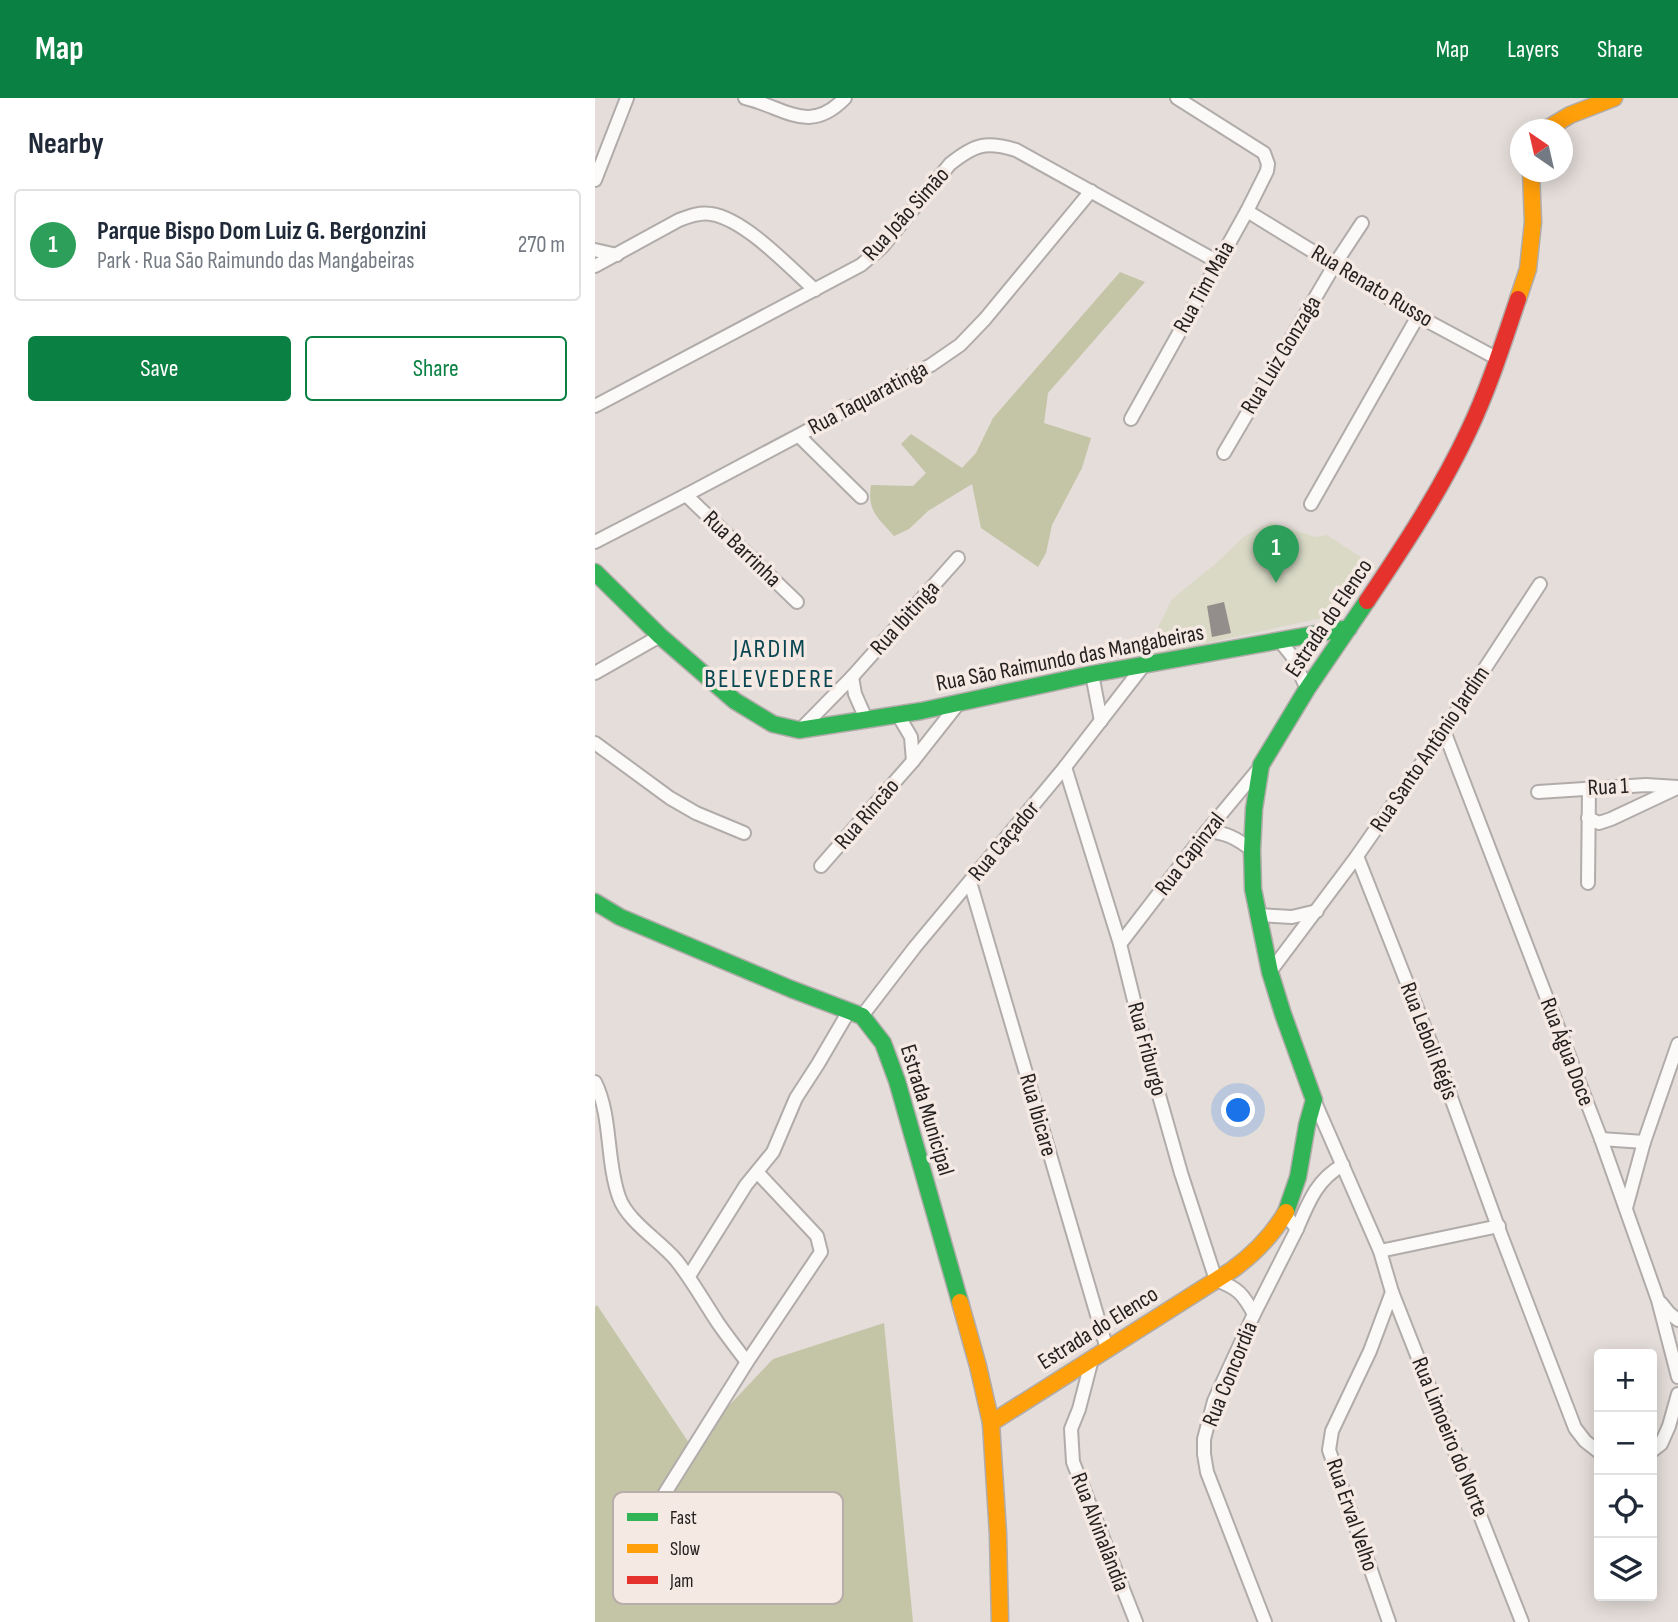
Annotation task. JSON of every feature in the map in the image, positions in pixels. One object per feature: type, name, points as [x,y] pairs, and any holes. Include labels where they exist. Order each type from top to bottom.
[{"type":"street","points":[[595,180],[627,98]]},
{"type":"street","points":[[745,98],[796,116],[810,118],[823,115],[837,107],[845,98]]},
{"type":"street","name":"Rua Tim Maia","points":[[1131,419],[1267,171],[1268,164],[1264,153],[1177,98]]},
{"type":"street","points":[[1560,119],[1580,109],[1615,98]]},
{"type":"street","name":"Rua João Simão","points":[[595,406],[861,265],[882,247],[950,164],[964,153],[980,146],[996,144],[1016,150],[1218,262]]},
{"type":"street","name":"Estrada do Elenco","points":[[1380,1251],[1314,1100],[1270,972],[1253,889],[1254,809],[1261,765],[1307,689],[1429,506],[1469,430],[1498,359],[1528,269],[1533,222],[1531,182]]},
{"type":"street","name":"Rua Taquaratinga","points":[[595,542],[931,365],[960,345],[985,319],[1091,191]]},
{"type":"street","name":"Rua Renato Russo","points":[[1247,211],[1418,316],[1498,359]]},
{"type":"street","points":[[595,266],[692,215],[710,214],[726,218],[744,229],[815,290]]},
{"type":"street","name":"Rua Luiz Gonzaga","points":[[1224,453],[1362,223]]},
{"type":"street","points":[[595,250],[617,255]]},
{"type":"street","points":[[1311,504],[1418,316]]},
{"type":"street","points":[[799,436],[862,497]]},
{"type":"street","name":"Rua Barrinha","points":[[686,495],[797,602]]},
{"type":"street","name":"Rua Ibitinga","points":[[799,730],[852,677],[958,558]]},
{"type":"street","points":[[595,572],[660,636],[735,701],[773,724],[799,730]]},
{"type":"street","name":"Rua Santo Antônio Jardim","points":[[1270,972],[1357,856],[1444,731],[1540,584]]},
{"type":"street","name":"Rua São Raimundo das Mangabeiras","points":[[799,730],[958,704],[1092,674],[1349,628]]},
{"type":"street","points":[[595,673],[660,636]]},
{"type":"street","points":[[1279,640],[1292,656],[1307,689]]},
{"type":"street","name":"Rua Caçador","points":[[689,1276],[745,1185],[773,1152],[796,1098],[818,1063],[856,1014],[1065,767],[1144,665]]},
{"type":"street","points":[[1092,674],[1101,721]]},
{"type":"street","points":[[852,677],[855,694],[866,719]]},
{"type":"street","name":"Rua Rincão","points":[[821,866],[913,761],[958,704]]},
{"type":"street","name":"Rua Rincão","points":[[898,715],[911,737],[913,761]]},
{"type":"street","name":"Rua Água Doce","points":[[1444,731],[1601,1139],[1658,1300],[1678,1377]]},
{"type":"street","points":[[595,743],[670,798],[696,813],[744,833]]},
{"type":"street","name":"Rua Capinzal","points":[[1121,944],[1261,765]]},
{"type":"street","name":"Rua Friburgo","points":[[1065,767],[1121,944],[1181,1173],[1216,1280]]},
{"type":"street","name":"Rua 1","points":[[1538,792],[1646,785],[1678,787]]},
{"type":"street","points":[[1588,818],[1599,823],[1611,820],[1678,787]]},
{"type":"street","points":[[1588,883],[1589,788]]},
{"type":"street","points":[[1207,831],[1236,838],[1252,850]]},
{"type":"street","name":"Rua Leboli Régis","points":[[1357,856],[1499,1226]]},
{"type":"street","name":"Rua Ibicare","points":[[970,881],[1107,1349]]},
{"type":"street","points":[[595,902],[620,917],[856,1014]]},
{"type":"street","points":[[1257,915],[1292,917],[1317,911]]},
{"type":"street","name":"Estrada Municipal","points":[[856,1014],[883,1043],[897,1081],[978,1366],[991,1423]]},
{"type":"street","points":[[1625,1209],[1644,1142],[1678,1044]]},
{"type":"street","points":[[595,1082],[601,1094],[619,1198],[632,1217],[664,1247],[689,1276],[747,1362]]},
{"type":"street","name":"Estrada do Elenco","points":[[991,1423],[1251,1256],[1285,1214],[1298,1177],[1314,1100]]},
{"type":"street","points":[[1601,1139],[1644,1142]]},
{"type":"street","points":[[1285,1214],[1297,1229],[1313,1193],[1332,1171],[1343,1165]]},
{"type":"street","points":[[666,1492],[747,1362],[821,1252],[817,1236],[757,1172]]},
{"type":"street","points":[[1380,1251],[1499,1226],[1574,1428],[1594,1448]]},
{"type":"street","name":"Rua Concordia","points":[[1265,1622],[1207,1472],[1203,1454],[1204,1439],[1214,1401],[1297,1229]]},
{"type":"street","name":"Rua Limoeiro do Norte","points":[[1380,1251],[1392,1292],[1522,1622]]},
{"type":"street","points":[[1216,1280],[1238,1290],[1254,1314]]},
{"type":"street","name":"Rua Erval Velho","points":[[1389,1622],[1329,1450],[1332,1431],[1370,1351],[1392,1292]]},
{"type":"street","points":[[1658,1300],[1669,1314],[1678,1320]]},
{"type":"street","name":"Rua Alvinalândia","points":[[1092,1359],[1071,1429],[1073,1462],[1136,1622]]},
{"type":"street","points":[[1657,1447],[1661,1444],[1678,1394]]},
{"type":"street","points":[[991,1423],[1000,1622]]},
{"type":"green space","points":[[1120,272],[1145,282],[1048,393],[1044,423],[1091,438],[1082,468],[1052,525],[1046,553],[1038,567],[981,528],[972,484],[928,511],[909,529],[894,536],[872,508],[871,485],[913,486],[926,473],[901,444],[911,434],[962,468],[976,453],[993,418]]},
{"type":"green space","points":[[1271,522],[1315,537],[1327,535],[1376,567],[1331,616],[1144,657],[1172,599],[1245,536]]},
{"type":"green space","points":[[597,1305],[691,1446],[773,1359],[884,1323],[913,1622],[595,1622]]},
{"type":"building","points":[[1224,602],[1231,633],[1212,637],[1207,606]]},
{"type":"traffic: fast","points":[[595,572],[660,636],[735,701],[773,724],[799,730],[921,711],[1092,674],[1349,628]]},
{"type":"traffic: fast","points":[[1286,1212],[1298,1177],[1314,1100],[1270,972],[1253,889],[1254,809],[1261,765],[1307,689],[1367,601]]},
{"type":"traffic: fast","points":[[595,902],[620,917],[862,1016],[883,1043],[897,1081],[960,1302]]},
{"type":"traffic: slow","points":[[1563,119],[1614,98]]},
{"type":"traffic: slow","points":[[1518,299],[1528,269],[1533,222],[1531,182]]},
{"type":"traffic: slow","points":[[991,1423],[1232,1270],[1262,1244],[1286,1212]]},
{"type":"traffic: slow","points":[[960,1302],[991,1423],[1000,1622]]},
{"type":"traffic: jam","points":[[1367,601],[1395,560],[1458,452],[1483,398],[1518,299]]},
{"type":"place","name":"Parque Bispo Dom Luiz G. Bergonzini","points":[[1276,583]]},
{"type":"district","name":"JARDIM BELEVEDERE","points":[[770,664]]}]
